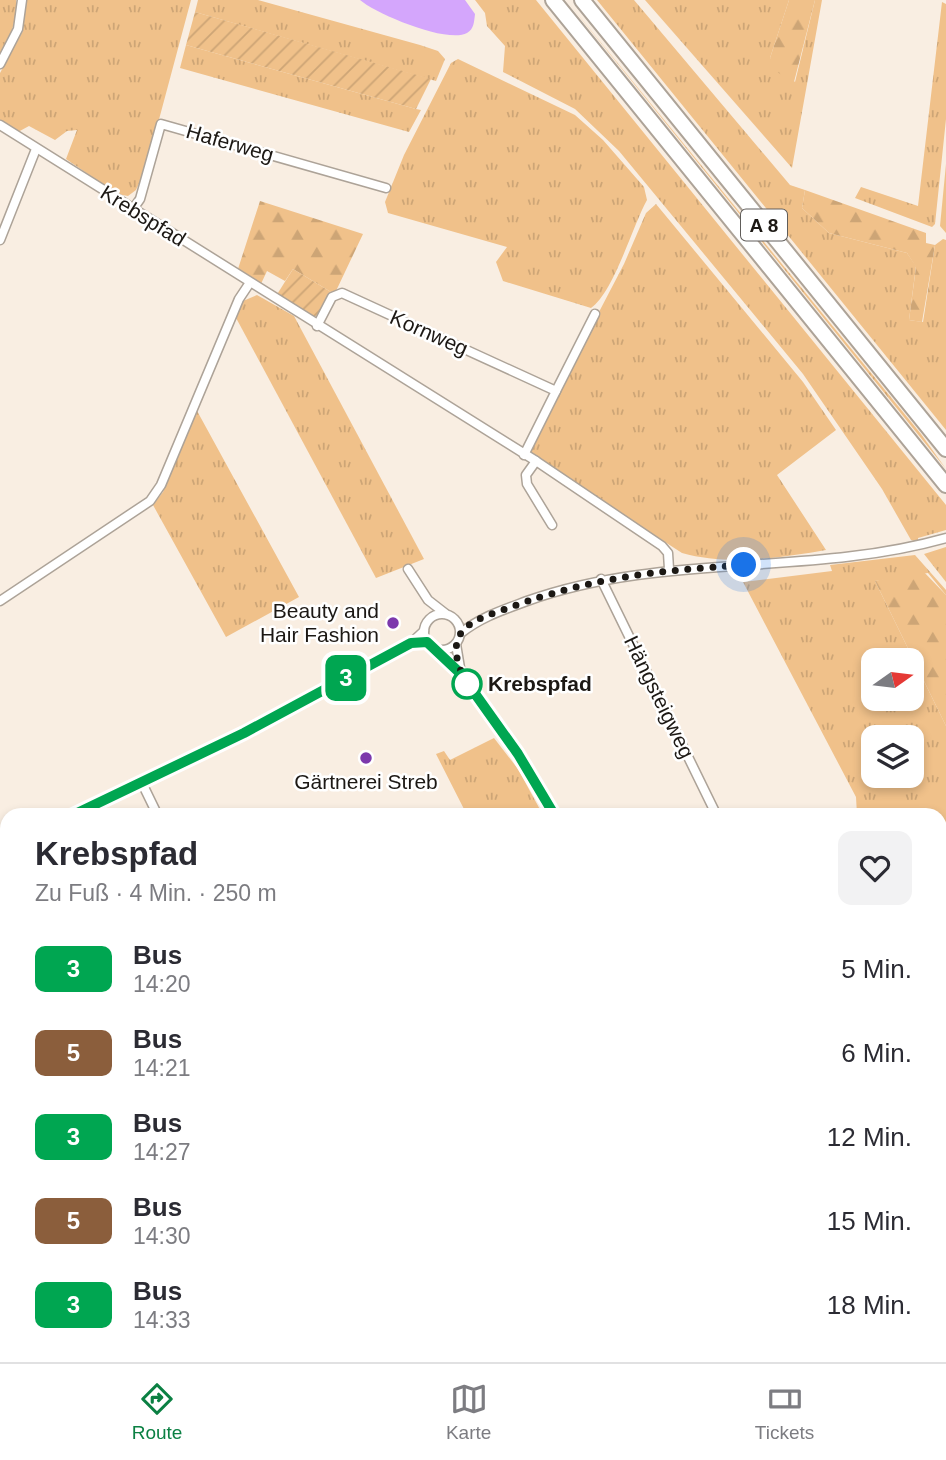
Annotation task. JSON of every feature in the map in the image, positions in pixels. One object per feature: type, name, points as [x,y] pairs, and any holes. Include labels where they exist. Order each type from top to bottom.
[{"type":"highway","name":"A 8","points":[[553,0],[946,485]]},
{"type":"highway","name":"A 8","points":[[582,0],[946,449]]},
{"type":"street","points":[[0,64],[18,29],[22,0]]},
{"type":"street","name":"Haferweg","points":[[134,209],[140,199],[161,124],[386,188]]},
{"type":"street","name":"Krebspfad","points":[[0,125],[249,284],[536,461],[662,545],[668,553],[669,569]]},
{"type":"street","points":[[0,240],[36,149]]},
{"type":"street","points":[[0,601],[150,501],[161,485],[239,299],[249,284]]},
{"type":"street","name":"Kornweg","points":[[317,326],[332,297],[342,293],[556,391]]},
{"type":"street","points":[[524,455],[595,314]]},
{"type":"street","points":[[536,461],[526,475],[527,485],[552,525]]},
{"type":"street","points":[[461,674],[456,644],[461,634],[478,620],[548,594],[601,579],[669,569],[876,554],[942,539]]},
{"type":"street","points":[[408,569],[428,600],[450,616],[461,634]]},
{"type":"street","name":"Hängsteigweg","points":[[601,579],[714,808]]},
{"type":"street","points":[[87,808],[244,733],[411,643],[424,631],[429,619],[428,600]]},
{"type":"street","points":[[429,619],[450,616],[478,620]]},
{"type":"street","points":[[424,631],[427,642]]},
{"type":"street","points":[[411,643],[427,642],[439,650],[461,674],[518,754],[550,808]]},
{"type":"street","points":[[439,650],[456,644]]},
{"type":"street","points":[[141,781],[154,808]]},
{"type":"green space","points":[[0,0],[16,0],[16,15],[0,56]]},
{"type":"green space","points":[[25,0],[191,0],[146,168],[136,190],[128,196],[117,194],[66,159],[77,130],[67,131],[55,140],[29,126],[18,132],[0,120],[0,73],[23,31]]},
{"type":"green space","points":[[198,0],[258,0],[420,45],[438,51],[445,59],[436,81],[195,12]]},
{"type":"green space","points":[[475,0],[536,0],[946,505],[946,530],[918,538],[918,542],[911,540],[882,489],[803,374],[619,151],[575,109],[503,72],[505,46],[487,26],[485,13]]},
{"type":"green space","points":[[566,0],[921,434],[946,469]]},
{"type":"green space","points":[[597,0],[634,0],[790,185],[805,190],[802,208],[829,233],[907,253],[916,266],[909,320],[923,322],[935,245],[943,239],[946,240],[946,430]]},
{"type":"green space","points":[[645,0],[789,0],[770,58],[795,82],[815,0],[822,0],[792,168]]},
{"type":"green space","points":[[789,0],[815,0],[794,82],[777,72],[770,58]]},
{"type":"green space","points":[[942,2],[946,4],[946,119],[935,224],[932,227],[855,198],[861,187],[918,206]]},
{"type":"green space","points":[[195,12],[431,79],[416,109],[186,45]]},
{"type":"green space","points":[[186,45],[421,110],[409,132],[180,68]]},
{"type":"green space","points":[[458,59],[575,115],[603,140],[644,187],[647,200],[622,258],[607,288],[591,308],[503,281],[496,262],[507,247],[388,213],[385,202],[404,155],[451,63]]},
{"type":"green space","points":[[946,164],[946,233],[940,226]]},
{"type":"green space","points":[[805,190],[926,233],[926,243],[935,245],[922,322],[909,320],[916,267],[907,253],[829,233],[802,208]]},
{"type":"green space","points":[[260,201],[363,234],[336,291],[331,292],[293,269],[285,281],[267,271],[260,286],[237,272]]},
{"type":"green space","points":[[656,204],[803,382],[836,430],[777,475],[826,550],[735,560],[682,553],[530,455],[528,451],[624,264],[646,213]]},
{"type":"green space","points":[[293,269],[331,292],[318,315],[311,318],[276,296]]},
{"type":"green space","points":[[257,295],[294,316],[424,559],[376,578],[235,316],[243,301]]},
{"type":"green space","points":[[196,409],[299,597],[226,637],[153,505],[163,492]]},
{"type":"green space","points":[[946,547],[946,582],[924,554]]},
{"type":"green space","points":[[915,555],[946,590],[946,595],[928,573],[875,581],[908,648],[861,648],[861,711],[924,711],[924,681],[946,726],[946,808],[857,808],[856,797],[743,582],[832,571],[830,565]]},
{"type":"green space","points":[[922,570],[946,595],[946,726],[924,681],[924,648],[908,648],[875,581]]},
{"type":"green space","points":[[494,738],[518,769],[539,808],[463,808],[436,754],[444,751],[450,760]]},
{"type":"shaded area","points":[[360,0],[465,0],[475,14],[474,22],[467,33],[458,35],[429,31],[396,19]]},
{"type":"bus line","name":"3","points":[[86,808],[244,733],[411,643],[427,642],[439,650],[461,674],[518,754],[551,808]]},
{"type":"place","name":"Beauty and Hair Fashion","points":[[393,623]]},
{"type":"place","name":"Krebspfad","points":[[467,684]]},
{"type":"place","name":"Gärtnerei Streb","points":[[366,758]]},
{"type":"route","points":[[467,684],[470,688],[461,674],[456,644],[461,634],[478,620],[548,594],[601,579],[676,568],[744,565]]}]
